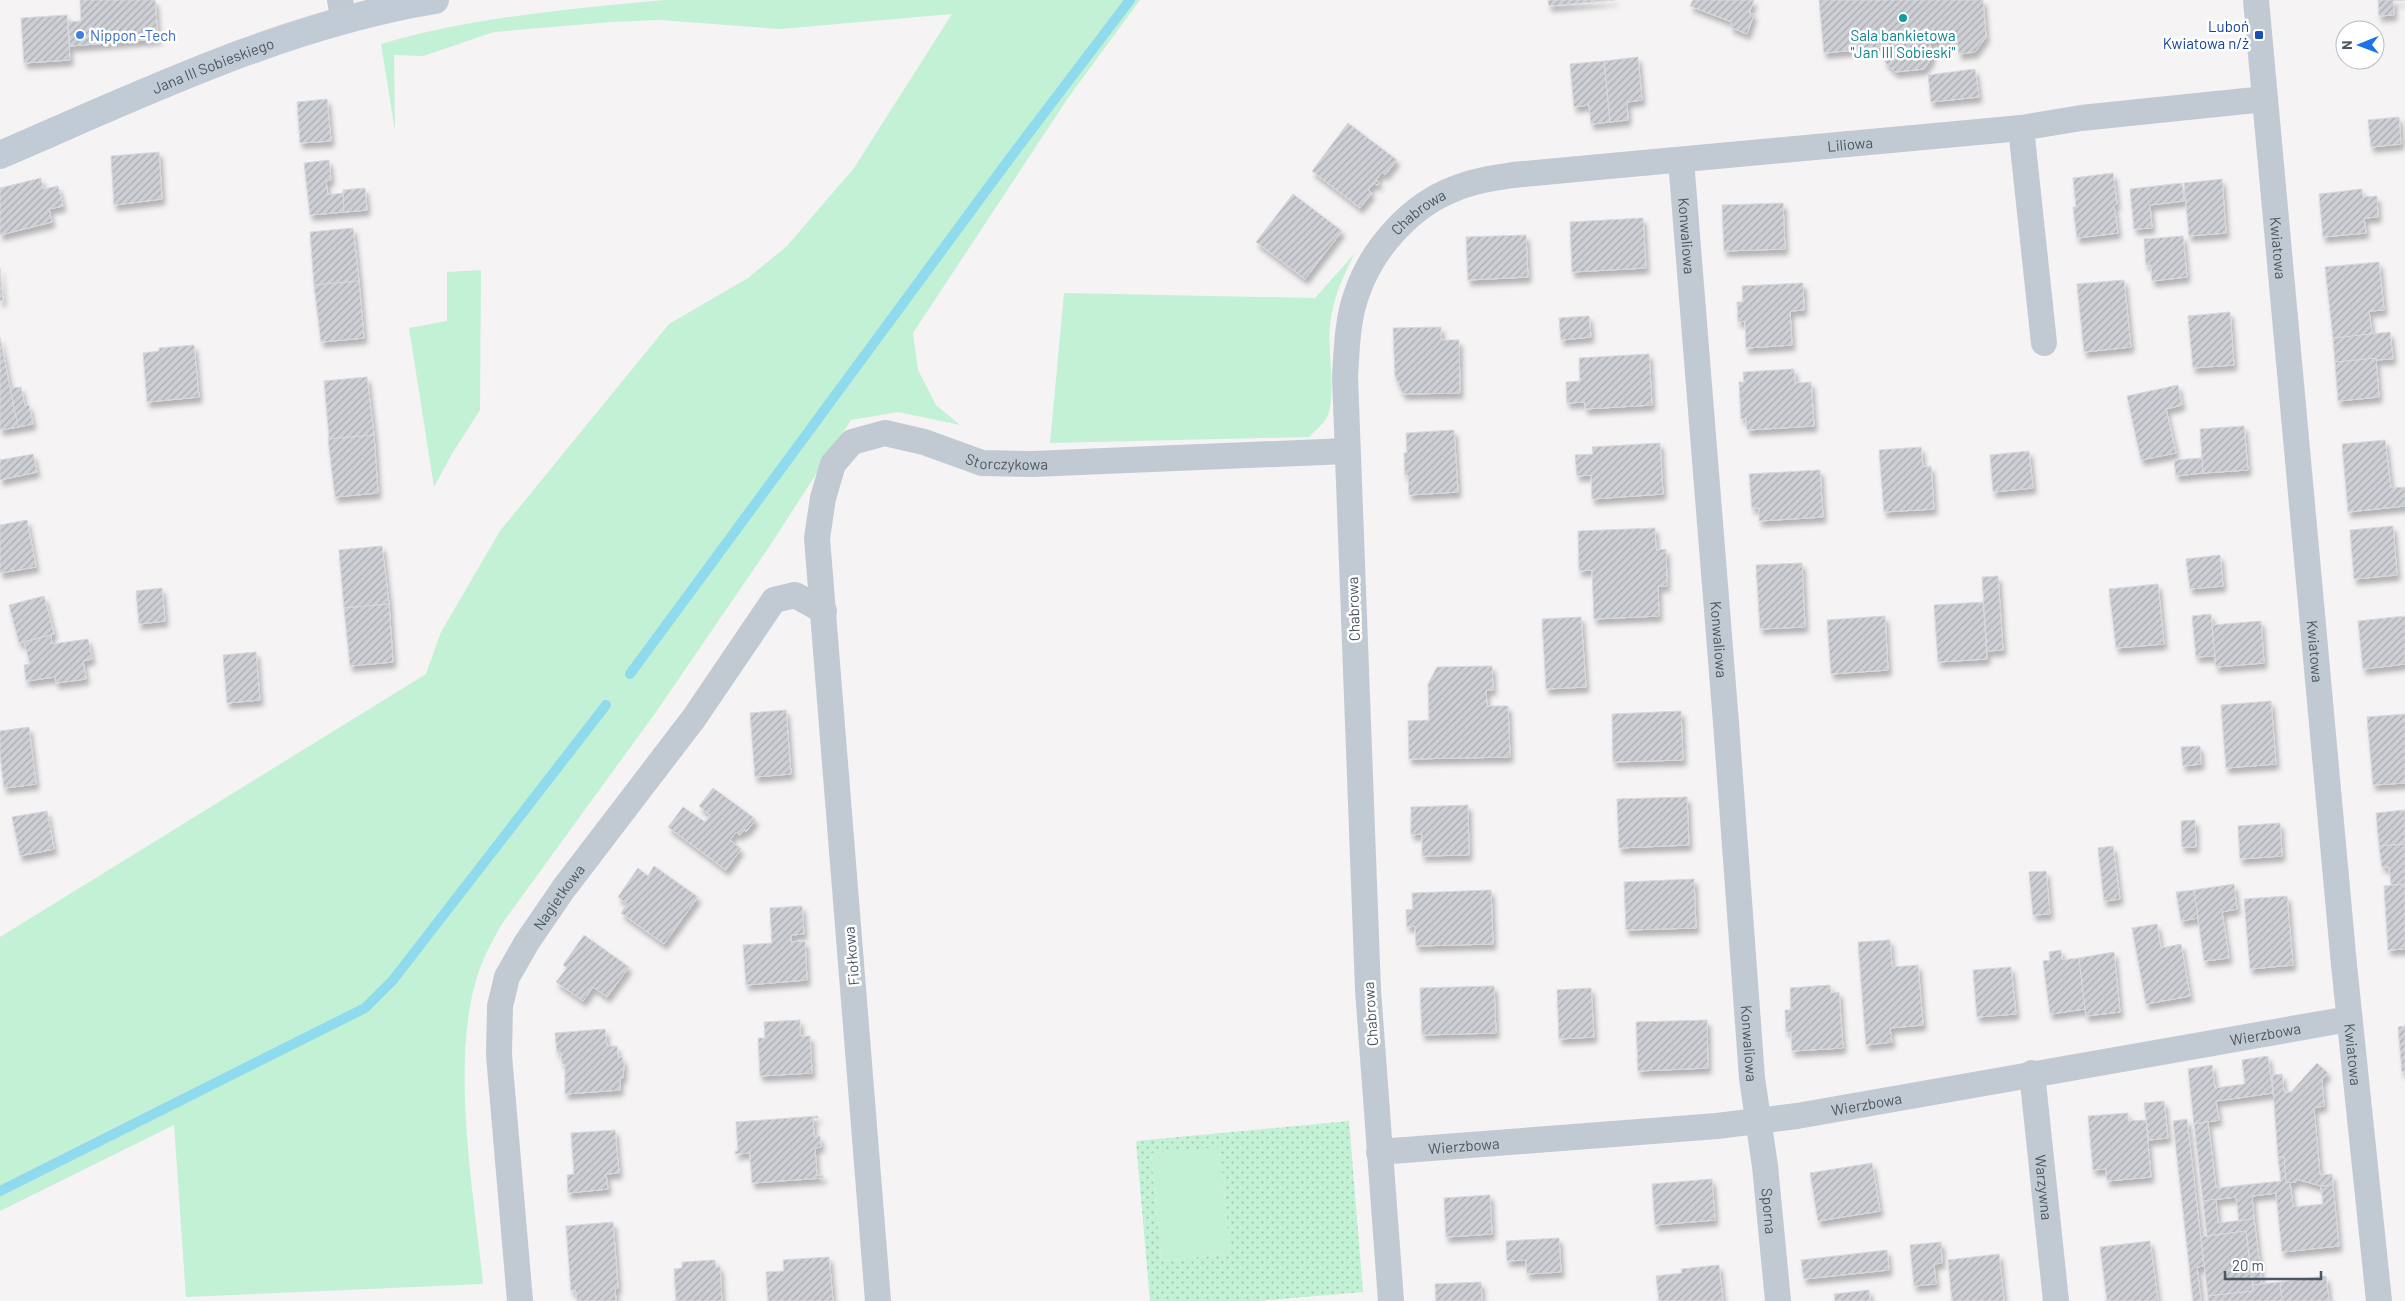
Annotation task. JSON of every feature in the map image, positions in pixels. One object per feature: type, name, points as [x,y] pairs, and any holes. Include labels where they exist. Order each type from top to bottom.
[{"type":"street","name":"Jana III Sobieskiego","points":[[0,155],[342,10],[435,0]]},
{"type":"street","name":"Kwiatowa","points":[[2256,0],[2349,1019],[2379,1301]]},
{"type":"street","name":"Liliowa","points":[[1681,160],[2020,128],[2081,118],[2265,98]]},
{"type":"street","points":[[2020,128],[2044,343]]},
{"type":"street","name":"Chabrowa","points":[[1390,1301],[1379,1152],[1362,852],[1347,451],[1345,376],[1348,332],[1357,293],[1370,264],[1408,218],[1453,189],[1480,180],[1513,175],[1681,160]]},
{"type":"street","name":"Konwaliowa","points":[[1681,160],[1752,1078],[1758,1120]]},
{"type":"street","name":"Storczykowa","points":[[824,611],[817,538],[823,498],[833,464],[852,442],[885,432],[924,442],[982,464],[1033,464],[1347,451]]},
{"type":"street","name":"Nagietkowa","points":[[520,1301],[499,1055],[500,1006],[507,977],[522,949],[564,888],[694,718],[774,600],[795,595],[824,611]]},
{"type":"street","name":"Fiołkowa","points":[[824,611],[878,1301]]},
{"type":"street","name":"Wierzbowa","points":[[1379,1152],[1717,1126],[1797,1116],[2032,1073],[2349,1019]]},
{"type":"street","name":"Warzywna","points":[[2032,1073],[2056,1301]]},
{"type":"street","name":"Sporna","points":[[1758,1120],[1778,1301]]},
{"type":"green space","points":[[665,0],[1140,0],[1068,98],[913,333],[918,370],[936,405],[960,425],[898,412],[851,420],[769,547],[656,712],[501,925],[489,948],[482,963],[472,998],[466,1037],[465,1078],[466,1121],[483,1284],[186,1297],[174,1125],[0,1211],[0,937],[426,674],[441,632],[500,531],[669,324],[748,278],[787,246],[854,168],[952,14],[780,29],[660,20],[611,22],[494,32],[423,56],[394,55],[395,131],[381,44],[451,27],[521,15]]},
{"type":"green space","points":[[1355,253],[1339,288],[1331,315],[1329,335],[1332,385],[1330,408],[1326,420],[1309,437],[1050,443],[1064,293],[1315,298]]},
{"type":"green space","points":[[481,270],[480,410],[453,452],[434,487],[409,328],[447,321],[447,272]]},
{"type":"green space","points":[[1349,1121],[1363,1292],[1258,1301],[1150,1301],[1136,1141]],"holes":[[[1220,1147],[1230,1254],[1161,1261],[1151,1153]]]},
{"type":"green space","points":[[1220,1146],[1230,1254],[1161,1261],[1151,1153]]},
{"type":"building","points":[[80,0],[155,0],[158,39],[70,46],[68,22],[81,21]]},
{"type":"building","points":[[1548,0],[1615,0],[1549,6]]},
{"type":"building","points":[[1693,0],[1754,0],[1749,13],[1754,14],[1747,34],[1730,27],[1732,22],[1690,6]]},
{"type":"building","name":"Sala bankietowa \"Jan III Sobieski\"","points":[[1819,0],[1983,0],[1986,37],[1975,52],[1959,54],[1957,39],[1930,42],[1932,58],[1924,69],[1895,72],[1885,62],[1884,47],[1824,53]]},
{"type":"building","points":[[2378,0],[2405,0],[2393,1],[2394,15],[2379,16]]},
{"type":"building","points":[[67,15],[70,60],[24,63],[21,18]]},
{"type":"building","points":[[1638,57],[1642,100],[1627,102],[1628,120],[1610,122],[1604,61]]},
{"type":"building","points":[[1604,61],[1610,122],[1591,124],[1589,105],[1574,107],[1570,64]]},
{"type":"building","points":[[1975,69],[1979,97],[1931,102],[1928,75]]},
{"type":"building","points":[[327,99],[331,141],[300,143],[297,102]]},
{"type":"building","points":[[2399,117],[2401,144],[2371,147],[2368,120]]},
{"type":"building","points":[[1348,123],[1397,160],[1385,175],[1382,172],[1376,180],[1380,183],[1377,185],[1374,183],[1368,190],[1372,193],[1360,208],[1312,171]]},
{"type":"building","points":[[159,152],[162,199],[114,205],[111,156]]},
{"type":"building","points":[[329,160],[331,180],[326,181],[328,195],[343,193],[344,212],[310,215],[304,163]]},
{"type":"building","points":[[2113,173],[2117,204],[2114,205],[2118,233],[2077,238],[2073,207],[2076,207],[2073,178]]},
{"type":"building","points":[[41,178],[43,189],[58,186],[63,206],[49,209],[52,222],[0,235],[0,188]]},
{"type":"building","points":[[2222,179],[2226,233],[2189,236],[2184,183]]},
{"type":"building","points":[[2182,183],[2184,201],[2150,205],[2152,228],[2134,229],[2130,189]]},
{"type":"building","points":[[365,188],[367,210],[344,212],[343,190]]},
{"type":"building","points":[[2362,189],[2363,197],[2377,196],[2378,217],[2364,218],[2366,233],[2323,237],[2319,194]]},
{"type":"building","points":[[1293,194],[1342,231],[1305,279],[1256,242]]},
{"type":"building","points":[[1783,203],[1785,249],[1724,251],[1722,205]]},
{"type":"building","points":[[1643,218],[1646,268],[1572,272],[1570,222]]},
{"type":"building","points":[[353,228],[359,281],[314,285],[310,232]]},
{"type":"building","points":[[1526,235],[1528,277],[1468,280],[1466,237]]},
{"type":"building","points":[[2183,236],[2187,277],[2152,281],[2151,265],[2146,265],[2144,239]]},
{"type":"building","points":[[2379,262],[2384,310],[2369,311],[2372,334],[2333,338],[2325,267]]},
{"type":"building","points":[[0,268],[3,301],[0,301]]},
{"type":"building","points":[[2124,280],[2131,347],[2084,352],[2077,284]]},
{"type":"building","points":[[359,281],[364,338],[321,342],[314,285]]},
{"type":"building","points":[[1803,283],[1804,310],[1790,311],[1792,345],[1746,348],[1745,321],[1738,322],[1737,302],[1743,302],[1742,286]]},
{"type":"building","points":[[2230,312],[2234,365],[2193,368],[2188,316]]},
{"type":"building","points":[[1589,316],[1591,337],[1561,340],[1559,318]]},
{"type":"building","points":[[1441,327],[1441,340],[1459,340],[1460,393],[1403,394],[1395,376],[1393,328]]},
{"type":"building","points":[[2390,332],[2393,359],[2335,362],[2333,338]]},
{"type":"building","points":[[0,337],[18,427],[0,430]]},
{"type":"building","points":[[194,345],[199,397],[147,402],[143,353],[159,351],[159,348]]},
{"type":"building","points":[[1649,354],[1652,405],[1585,409],[1585,402],[1567,403],[1566,382],[1580,381],[1579,358]]},
{"type":"building","points":[[2376,358],[2379,397],[2338,401],[2335,362]]},
{"type":"building","points":[[1794,369],[1795,383],[1811,382],[1814,426],[1747,430],[1746,418],[1741,419],[1739,382],[1744,382],[1743,372]]},
{"type":"building","points":[[367,377],[374,435],[328,439],[324,381]]},
{"type":"building","points":[[2178,385],[2182,405],[2166,409],[2176,453],[2141,460],[2127,396]]},
{"type":"building","points":[[21,387],[25,406],[29,405],[33,424],[18,427],[10,388]]},
{"type":"building","points":[[2244,426],[2248,470],[2203,473],[2200,429]]},
{"type":"building","points":[[1454,430],[1458,492],[1409,495],[1408,475],[1405,475],[1404,453],[1407,453],[1406,433]]},
{"type":"building","points":[[374,435],[378,493],[335,497],[328,439]]},
{"type":"building","points":[[2385,440],[2391,488],[2405,487],[2405,506],[2348,512],[2342,444]]},
{"type":"building","points":[[1660,443],[1663,494],[1592,499],[1591,475],[1577,476],[1575,455],[1593,454],[1592,447]]},
{"type":"building","points":[[1921,447],[1923,467],[1931,466],[1934,509],[1884,512],[1879,450]]},
{"type":"building","points":[[2029,451],[2033,488],[1993,492],[1990,455]]},
{"type":"building","points":[[33,454],[37,472],[0,480],[0,460]]},
{"type":"building","points":[[2202,458],[2203,473],[2176,476],[2174,460]]},
{"type":"building","points":[[1820,470],[1823,517],[1759,521],[1759,508],[1752,508],[1749,474]]},
{"type":"building","points":[[27,520],[36,567],[0,573],[0,525]]},
{"type":"building","points":[[2393,526],[2397,575],[2354,579],[2350,530]]},
{"type":"building","points":[[1655,528],[1656,550],[1666,549],[1667,586],[1658,586],[1659,616],[1594,619],[1592,570],[1579,571],[1578,531]]},
{"type":"building","points":[[382,546],[389,604],[344,608],[339,550]]},
{"type":"building","points":[[2220,555],[2223,586],[2190,589],[2186,559]]},
{"type":"building","points":[[1802,563],[1805,627],[1760,629],[1756,565]]},
{"type":"building","points":[[1998,576],[2003,650],[1987,651],[1982,577]]},
{"type":"building","points":[[2158,584],[2164,644],[2116,648],[2109,589]]},
{"type":"building","points":[[162,588],[165,621],[139,624],[136,591]]},
{"type":"building","points":[[44,596],[54,634],[19,643],[9,605]]},
{"type":"building","points":[[1983,602],[1987,659],[1938,662],[1934,605]]},
{"type":"building","points":[[389,604],[393,662],[350,666],[344,608]]},
{"type":"building","points":[[2211,614],[2215,656],[2196,657],[2192,616]]},
{"type":"building","points":[[1885,616],[1888,670],[1831,674],[1827,620]]},
{"type":"building","points":[[2405,616],[2405,664],[2363,669],[2358,621]]},
{"type":"building","points":[[1581,617],[1586,687],[1546,689],[1542,619]]},
{"type":"building","points":[[2261,621],[2264,663],[2216,667],[2212,625]]},
{"type":"building","points":[[51,635],[52,644],[88,639],[92,659],[83,661],[86,679],[56,683],[55,677],[26,681],[24,665],[30,664],[24,642]]},
{"type":"building","points":[[256,652],[260,700],[227,703],[223,655]]},
{"type":"building","points":[[1492,666],[1493,690],[1486,690],[1487,706],[1508,706],[1510,757],[1409,759],[1408,721],[1429,720],[1428,684],[1437,667]]},
{"type":"building","points":[[2271,701],[2276,764],[2226,768],[2221,705]]},
{"type":"building","points":[[786,710],[791,774],[755,777],[750,713]]},
{"type":"building","points":[[1681,711],[1683,760],[1613,762],[1612,714]]},
{"type":"building","points":[[2405,714],[2405,783],[2373,785],[2367,717]]},
{"type":"building","points":[[29,727],[36,784],[4,788],[0,754],[0,731]]},
{"type":"building","points":[[2200,746],[2201,764],[2183,766],[2181,747]]},
{"type":"building","points":[[713,788],[753,817],[753,819],[756,819],[746,832],[745,829],[740,835],[736,832],[730,840],[741,849],[726,870],[668,827],[683,807],[705,822],[710,815],[699,806]]},
{"type":"building","points":[[1687,797],[1689,845],[1619,848],[1617,799]]},
{"type":"building","points":[[1468,805],[1469,855],[1422,856],[1422,834],[1411,835],[1411,807]]},
{"type":"building","points":[[2405,810],[2405,844],[2379,846],[2376,813]]},
{"type":"building","points":[[47,811],[54,849],[20,856],[12,817]]},
{"type":"building","points":[[2195,820],[2196,847],[2182,847],[2181,821]]},
{"type":"building","points":[[2280,823],[2282,856],[2240,859],[2238,826]]},
{"type":"building","points":[[2405,844],[2405,884],[2391,885],[2389,867],[2382,867],[2379,846]]},
{"type":"building","points":[[2113,846],[2120,899],[2104,901],[2098,848]]},
{"type":"building","points":[[654,866],[698,897],[664,944],[621,913],[627,904],[618,897],[638,868],[648,876]]},
{"type":"building","points":[[2046,871],[2050,914],[2033,915],[2029,872]]},
{"type":"building","points":[[1694,879],[1696,928],[1626,930],[1624,882]]},
{"type":"building","points":[[2234,884],[2237,909],[2222,912],[2229,958],[2204,961],[2194,890]]},
{"type":"building","points":[[2405,884],[2405,949],[2388,950],[2384,886]]},
{"type":"building","points":[[1491,890],[1493,944],[1416,946],[1415,926],[1407,927],[1406,910],[1413,909],[1412,893]]},
{"type":"building","points":[[2194,890],[2198,918],[2181,921],[2176,892]]},
{"type":"building","points":[[2287,896],[2293,965],[2250,969],[2244,899]]},
{"type":"building","points":[[802,906],[804,934],[791,935],[791,942],[805,941],[807,980],[746,985],[743,945],[772,943],[770,908]]},
{"type":"building","points":[[2157,924],[2161,948],[2181,944],[2190,996],[2146,1004],[2132,928]]},
{"type":"building","points":[[584,935],[629,967],[607,997],[593,987],[583,1001],[556,982],[567,968],[563,965]]},
{"type":"building","points":[[1890,940],[1892,967],[1918,965],[1923,1025],[1890,1028],[1892,1042],[1866,1045],[1858,942]]},
{"type":"building","points":[[2061,950],[2062,960],[2079,958],[2085,1009],[2050,1014],[2043,961],[2050,960],[2049,952]]},
{"type":"building","points":[[2114,952],[2120,1012],[2086,1016],[2079,958]]},
{"type":"building","points":[[2011,967],[2016,1014],[1977,1017],[1973,970]]},
{"type":"building","points":[[1830,985],[1831,993],[1839,992],[1843,1048],[1792,1051],[1791,1032],[1786,1032],[1785,1010],[1791,1010],[1790,988]]},
{"type":"building","points":[[1494,986],[1496,1033],[1422,1035],[1420,988]]},
{"type":"building","points":[[1591,988],[1594,1037],[1559,1039],[1557,990]]},
{"type":"building","points":[[800,1020],[800,1036],[810,1036],[812,1073],[760,1076],[758,1038],[765,1038],[764,1022]]},
{"type":"building","points":[[1707,1020],[1708,1068],[1638,1071],[1636,1022]]},
{"type":"building","points":[[2405,1026],[2405,1072],[2402,1072],[2398,1027]]},
{"type":"building","points":[[605,1029],[607,1046],[617,1046],[618,1057],[622,1057],[624,1064],[623,1078],[620,1078],[620,1090],[565,1094],[565,1064],[562,1064],[561,1052],[557,1053],[555,1033]]},
{"type":"building","points":[[2268,1056],[2273,1093],[2216,1101],[2219,1120],[2194,1124],[2188,1069],[2212,1065],[2215,1088],[2245,1084],[2242,1060]]},
{"type":"building","points":[[2317,1063],[2328,1073],[2322,1080],[2324,1106],[2314,1108],[2320,1175],[2332,1174],[2333,1185],[2321,1186],[2296,1179],[2296,1182],[2286,1183],[2284,1157],[2278,1157],[2272,1075],[2282,1074],[2284,1092],[2291,1092]]},
{"type":"building","points":[[2164,1101],[2168,1138],[2149,1140],[2144,1103]]},
{"type":"building","points":[[2128,1113],[2128,1121],[2146,1120],[2151,1177],[2107,1181],[2106,1169],[2093,1170],[2088,1116]]},
{"type":"building","points":[[818,1116],[818,1118],[813,1118],[814,1137],[820,1136],[821,1147],[815,1148],[817,1176],[823,1175],[823,1178],[752,1183],[750,1153],[735,1154],[735,1151],[738,1151],[736,1122]]},
{"type":"building","points":[[2187,1119],[2204,1266],[2197,1267],[2201,1301],[2193,1301],[2173,1121]]},
{"type":"building","points":[[2208,1122],[2216,1188],[2281,1181],[2278,1157],[2284,1157],[2286,1183],[2290,1182],[2293,1207],[2323,1204],[2321,1186],[2333,1185],[2339,1246],[2282,1252],[2276,1193],[2252,1196],[2254,1219],[2239,1221],[2236,1197],[2203,1201],[2194,1124]]},
{"type":"building","points":[[615,1130],[619,1173],[606,1174],[608,1189],[568,1193],[567,1175],[574,1174],[571,1133]]},
{"type":"building","points":[[1872,1163],[1880,1211],[1818,1221],[1810,1173]]},
{"type":"building","points":[[1712,1179],[1715,1220],[1655,1225],[1652,1184]]},
{"type":"building","points":[[1490,1195],[1492,1234],[1446,1237],[1444,1198]]},
{"type":"building","points":[[2216,1199],[2218,1223],[2254,1219],[2262,1284],[2253,1285],[2246,1231],[2207,1236],[2203,1201]]},
{"type":"building","points":[[613,1222],[618,1288],[615,1288],[616,1301],[577,1301],[576,1291],[571,1291],[566,1226]]},
{"type":"building","points":[[2246,1231],[2253,1291],[2208,1296],[2201,1237]]},
{"type":"building","points":[[1559,1238],[1561,1272],[1527,1274],[1526,1260],[1507,1261],[1506,1241]]},
{"type":"building","points":[[2150,1241],[2158,1301],[2107,1301],[2100,1247]]},
{"type":"building","points":[[1941,1242],[1942,1263],[1934,1264],[1936,1284],[1914,1286],[1910,1245]]},
{"type":"building","points":[[1887,1250],[1889,1270],[1804,1279],[1801,1260]]},
{"type":"building","points":[[1999,1254],[2004,1301],[1952,1301],[1948,1260]]},
{"type":"building","points":[[829,1257],[833,1301],[768,1301],[766,1272],[784,1271],[783,1260]]},
{"type":"building","points":[[715,1260],[716,1267],[720,1267],[722,1301],[676,1301],[674,1269],[682,1268],[682,1262]]},
{"type":"building","points":[[1719,1265],[1723,1301],[1659,1301],[1656,1276],[1682,1273],[1681,1269]]},
{"type":"building","points":[[2326,1276],[2329,1301],[2282,1301],[2280,1282]]},
{"type":"building","points":[[1481,1282],[1482,1301],[1436,1301],[1435,1284]]},
{"type":"building","points":[[2280,1282],[2282,1301],[2208,1301],[2208,1296],[2253,1291],[2253,1285]]},
{"type":"building","points":[[1869,1290],[1870,1301],[1835,1301],[1834,1294]]},
{"type":"waterway","points":[[630,674],[1010,158],[1130,0]]},
{"type":"waterway","points":[[0,1191],[365,1008],[393,980],[606,705]]},
{"type":"place","name":"Sala bankietowa \"Jan III Sobieski\"","points":[[1903,18]]},
{"type":"place","name":"Nippon -Tech","points":[[80,35]]},
{"type":"place","name":"Luboń Kwiatowa n/ż","points":[[2259,35]]}]
